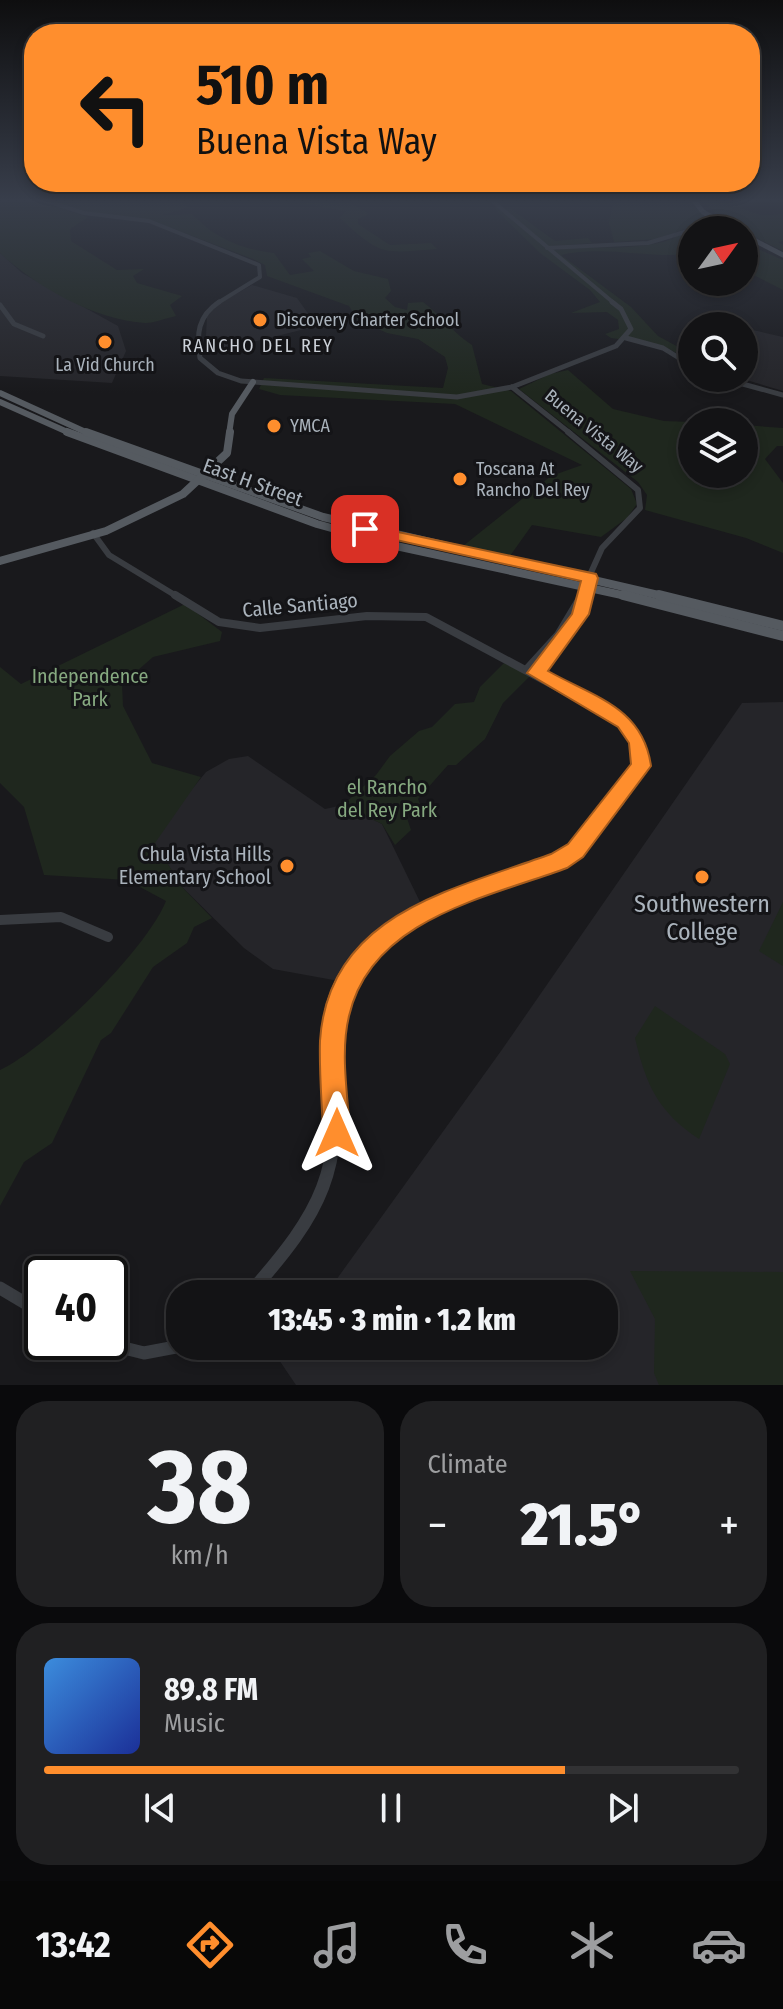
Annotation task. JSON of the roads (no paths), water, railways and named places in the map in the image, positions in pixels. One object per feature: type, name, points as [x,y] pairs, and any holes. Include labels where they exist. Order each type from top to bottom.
[{"type":"main road","points":[[0,561],[93,533],[151,507],[199,479],[227,453],[232,414],[253,382]]},
{"type":"main road","name":"East H Street","points":[[0,393],[61,422],[199,479]]},
{"type":"main road","name":"East H Street","points":[[0,402],[65,432],[360,537],[588,582],[783,626]]},
{"type":"main road","name":"East H Street","points":[[588,582],[783,636]]},
{"type":"street","points":[[256,264],[262,271],[260,277],[205,312],[198,351],[204,363],[218,373],[253,382],[447,397],[512,387],[616,346],[626,338],[631,329],[627,315],[566,264]]},
{"type":"street","points":[[0,305],[14,324],[43,336]]},
{"type":"street","points":[[626,338],[667,350],[678,357]]},
{"type":"street","name":"Buena Vista Way","points":[[512,387],[638,490],[640,508],[602,548],[592,564],[588,595],[560,645],[531,671]]},
{"type":"street","points":[[758,388],[783,395]]},
{"type":"street","name":"Calle Santiago","points":[[93,533],[109,555],[208,617],[230,626],[260,628],[367,616],[420,615],[438,620],[531,671]]},
{"type":"street","points":[[260,1280],[301,1227],[329,1174],[337,1133],[333,1041],[336,1016],[351,977],[366,952],[395,926],[415,915],[559,861],[576,850],[641,766],[638,742],[624,722],[531,671]]},
{"type":"street","points":[[0,920],[61,917],[108,937]]},
{"type":"street","points":[[0,1288],[24,1302]]},
{"type":"street","points":[[128,1349],[144,1353],[166,1349]]},
{"type":"place","name":"Discovery Charter School","points":[[260,320]]},
{"type":"place","name":"La Vid Church","points":[[105,342]]},
{"type":"place","name":"YMCA","points":[[274,426]]},
{"type":"place","name":"Toscana At Rancho Del Rey","points":[[460,479]]},
{"type":"place","name":"Chula Vista Hills Elementary School","points":[[287,866]]},
{"type":"place","name":"Southwestern College","points":[[702,877]]},
{"type":"district","name":"RANCHO DEL REY","points":[[258,346]]},
{"type":"park label","name":"Independence Park","points":[[90,688]]},
{"type":"park label","name":"el Rancho del Rey Park","points":[[387,798]]}]
